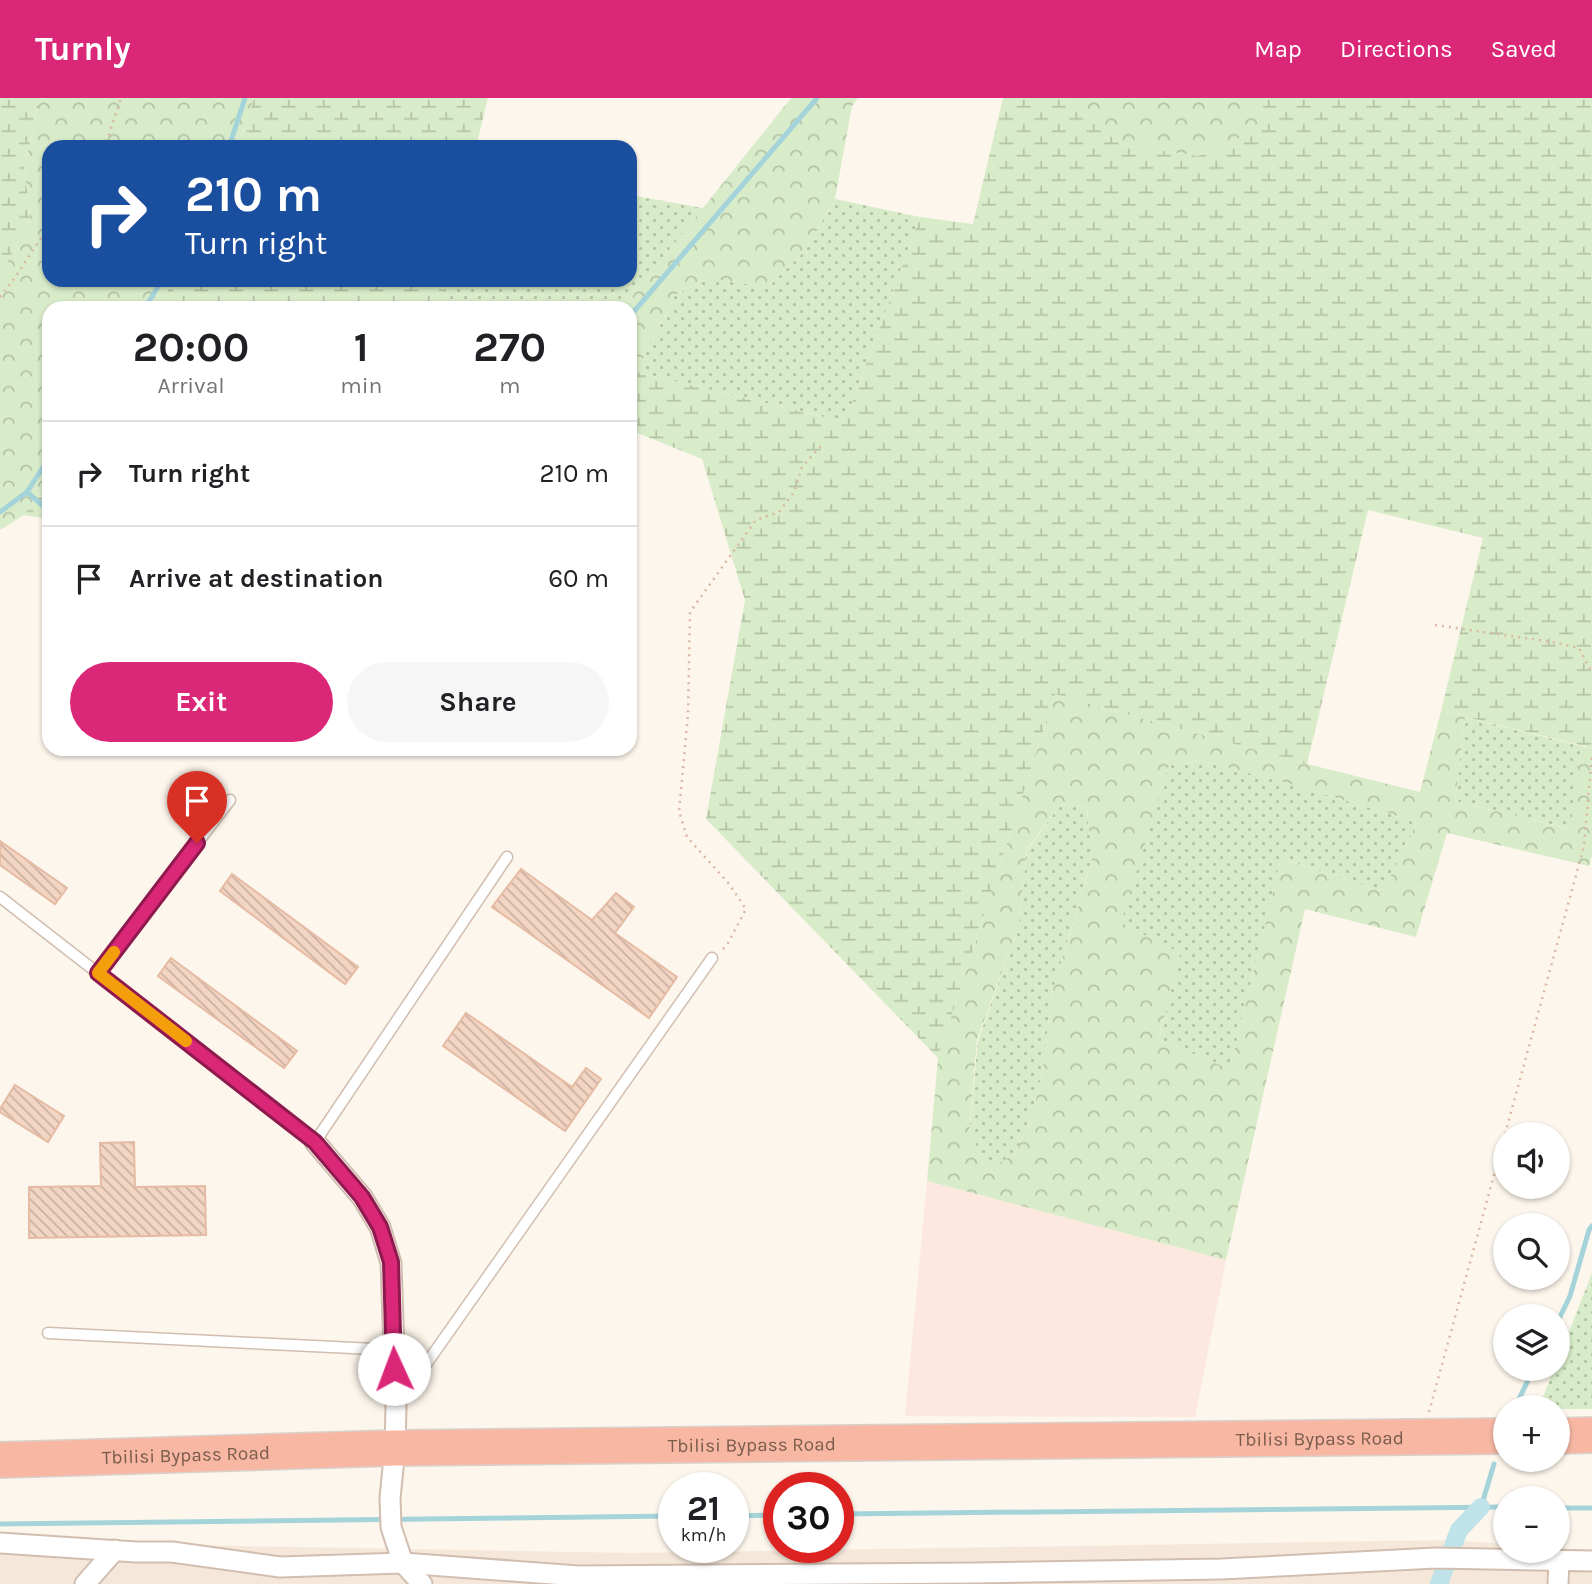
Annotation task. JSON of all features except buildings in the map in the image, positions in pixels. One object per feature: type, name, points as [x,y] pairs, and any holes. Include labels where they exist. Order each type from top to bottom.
[{"type":"highway","points":[[1570,1436],[1592,1435]]},
{"type":"highway","name":"Tbilisi Bypass Road","points":[[0,1460],[395,1448],[1493,1436]]},
{"type":"street","points":[[315,1142],[362,1197],[380,1227],[391,1262],[396,1407],[390,1497],[391,1527],[403,1563],[422,1584]]},
{"type":"street","points":[[0,1543],[172,1552],[280,1567],[403,1563],[579,1576],[976,1579],[1176,1577],[1221,1569],[1436,1558],[1493,1559]]},
{"type":"street","points":[[85,1584],[116,1550]]},
{"type":"street","points":[[1570,1560],[1592,1561]]},
{"type":"street","points":[[1558,1584],[1559,1563]]},
{"type":"lane","points":[[98,973],[230,800]]},
{"type":"lane","points":[[0,897],[315,1142],[507,857]]},
{"type":"lane","points":[[396,1407],[712,958]]},
{"type":"lane","points":[[48,1334],[394,1350]]},
{"type":"path","points":[[106,140],[121,98]]},
{"type":"path","points":[[0,297],[42,237]]},
{"type":"path","points":[[712,958],[727,945],[746,909],[729,884],[687,838],[679,811],[688,715],[690,612],[756,520],[779,512],[794,492],[802,467],[822,445]]},
{"type":"path","points":[[1435,625],[1579,648],[1592,673]]},
{"type":"path","points":[[1508,1122],[1584,846],[1592,754]]},
{"type":"path","points":[[1423,1436],[1493,1178]]},
{"type":"shaded area","points":[[927,1181],[1226,1260],[1195,1417],[905,1416]]},
{"type":"shaded area","points":[[0,1535],[187,1545],[658,1553],[658,1563],[749,1563],[749,1551],[763,1551],[763,1563],[854,1563],[854,1549],[1450,1540],[1493,1543],[1493,1563],[1570,1563],[1570,1549],[1592,1550],[1592,1584],[0,1584]]},
{"type":"green space","points":[[0,98],[40,98],[24,169],[31,220],[3,270],[0,270]]},
{"type":"green space","points":[[40,98],[254,98],[240,140],[42,140],[42,287],[170,287],[162,301],[42,301],[42,488],[24,515],[0,530],[0,270],[31,220],[24,169]]},
{"type":"green space","points":[[254,98],[488,98],[478,140],[240,140]]},
{"type":"green space","points":[[791,98],[858,98],[852,106],[835,199],[805,251],[767,287],[708,278],[675,295],[637,370],[637,301],[629,301]]},
{"type":"green space","points":[[1003,98],[1063,98],[1122,145],[1198,156],[1254,132],[1267,98],[1592,98],[1592,748],[1441,711],[1483,538],[1368,510],[1307,764],[1055,694],[938,1058],[706,819],[745,600],[702,459],[637,433],[637,372],[845,422],[920,217],[973,224]]},
{"type":"green space","points":[[1063,98],[1267,98],[1254,132],[1198,156],[1122,145]]},
{"type":"green space","points":[[637,196],[703,208],[629,301],[448,301],[444,295],[445,287],[637,287]]},
{"type":"green space","points":[[835,199],[920,217],[845,422],[637,372],[675,295],[708,278],[767,287],[805,251]]},
{"type":"green space","points":[[170,287],[445,287],[449,301],[162,301]]},
{"type":"green space","points":[[42,488],[42,518],[24,515]]},
{"type":"green space","points":[[1055,694],[1307,764],[1420,792],[1441,711],[1465,717],[1455,801],[1570,829],[1581,746],[1592,748],[1592,855],[1589,866],[1447,833],[1416,937],[1305,909],[1226,1260],[927,1181],[938,1058]],"holes":[[[1203,761],[1417,822],[1383,892],[1281,858],[1230,1069],[1159,1040],[1180,953],[1121,923],[1169,765]],[[1062,803],[1087,807],[1092,860],[1052,993],[1044,1061],[1034,1110],[1016,1153],[991,1168],[969,1134],[977,1040],[1018,928],[1027,849]]]},
{"type":"green space","points":[[1465,717],[1581,746],[1571,829],[1455,801]]},
{"type":"green space","points":[[1203,761],[1417,822],[1383,892],[1281,858],[1230,1069],[1159,1040],[1180,953],[1120,923],[1169,765]]},
{"type":"green space","points":[[1062,803],[1087,807],[1092,859],[1052,993],[1044,1061],[1034,1110],[1016,1153],[991,1168],[969,1135],[978,1040],[1018,928],[1027,850]]},
{"type":"green space","points":[[1592,1273],[1592,1409],[1570,1409],[1570,1395],[1544,1395],[1549,1381],[1570,1381],[1570,1329]]},
{"type":"waterway","points":[[231,140],[245,98]]},
{"type":"waterway","points":[[637,308],[817,98]]},
{"type":"waterway","points":[[149,301],[158,287]]},
{"type":"waterway","points":[[0,512],[27,492],[42,469]]},
{"type":"waterway","points":[[27,492],[42,505]]},
{"type":"waterway","points":[[1566,1304],[1592,1226]]},
{"type":"waterway","points":[[1521,1395],[1528,1381]]},
{"type":"waterway","points":[[1481,1507],[1493,1467]]},
{"type":"waterway","points":[[1439,1584],[1459,1530],[1481,1507]]},
{"type":"waterway","points":[[854,1514],[1493,1507]]},
{"type":"waterway","points":[[1570,1508],[1592,1508]]},
{"type":"waterway","points":[[749,1516],[763,1515]]},
{"type":"waterway","points":[[0,1524],[658,1516]]},
{"type":"slow traffic","points":[[114,952],[98,973],[186,1041]]},
{"type":"route","points":[[197,843],[98,973],[315,1142],[362,1197],[380,1227],[391,1262],[394,1369]]}]
